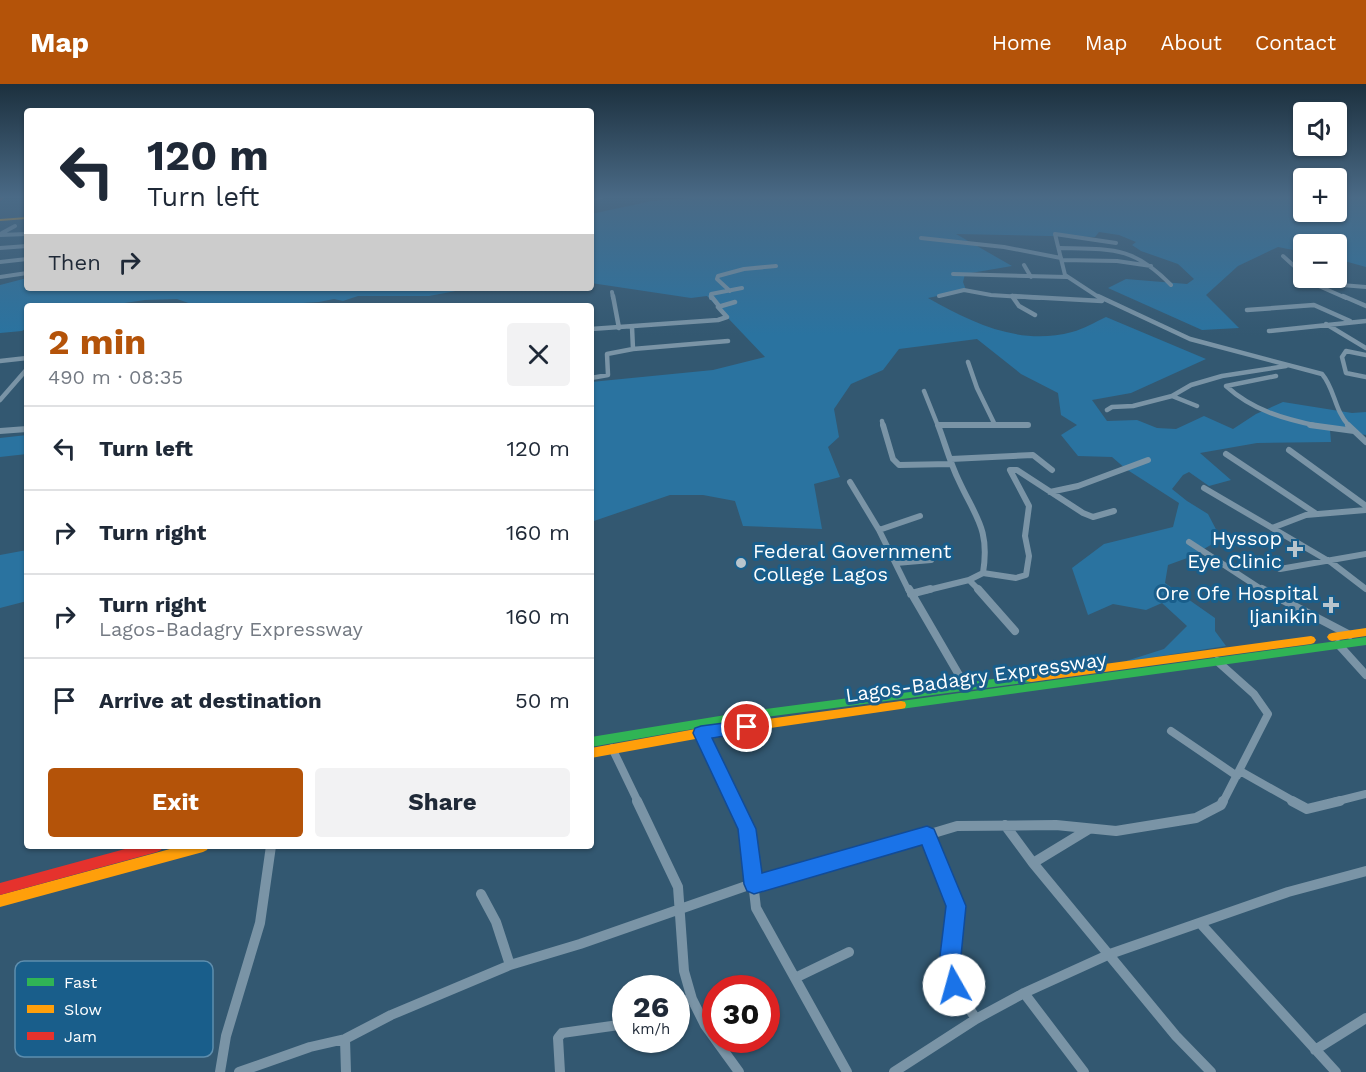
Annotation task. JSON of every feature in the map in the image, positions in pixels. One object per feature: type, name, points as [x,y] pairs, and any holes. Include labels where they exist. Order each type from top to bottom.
[{"type":"main road","name":"Lagos-Badagry Expressway","points":[[594,741],[744,716],[1366,632]]},
{"type":"main road","name":"Lagos-Badagry Expressway","points":[[594,752],[701,733],[1366,641]]},
{"type":"main road","points":[[0,889],[146,849]]},
{"type":"main road","points":[[0,901],[192,849]]},
{"type":"street","points":[[968,243],[1004,247],[1062,259],[1117,261],[1151,266]]},
{"type":"street","points":[[1059,243],[1066,277]]},
{"type":"street","points":[[20,247],[24,244]]},
{"type":"street","points":[[0,248],[24,246]]},
{"type":"street","points":[[0,255],[6,248]]},
{"type":"street","points":[[1060,248],[1115,251],[1143,260],[1171,285]]},
{"type":"street","points":[[1283,256],[1293,265]]},
{"type":"street","points":[[0,262],[24,260]]},
{"type":"street","points":[[1024,265],[1031,277]]},
{"type":"street","points":[[730,291],[717,279],[718,276],[744,269],[776,266]]},
{"type":"street","points":[[0,277],[24,273]]},
{"type":"street","points":[[954,274],[1066,277],[1105,301],[1197,342],[1313,370],[1327,378],[1331,397],[1340,414],[1366,442]]},
{"type":"street","points":[[1347,285],[1366,287]]},
{"type":"street","points":[[594,329],[718,320],[727,317],[710,294],[742,288]]},
{"type":"street","points":[[1326,288],[1366,306]]},
{"type":"street","points":[[939,296],[964,290],[1012,296],[1105,301]]},
{"type":"street","points":[[612,291],[619,328]]},
{"type":"street","points":[[1012,296],[1018,306],[1035,315]]},
{"type":"street","points":[[719,306],[735,302]]},
{"type":"street","points":[[1247,310],[1314,304],[1350,321]]},
{"type":"street","points":[[1269,331],[1366,321]]},
{"type":"street","points":[[1326,324],[1366,348]]},
{"type":"street","points":[[632,327],[633,350]]},
{"type":"street","points":[[594,377],[608,375],[607,354],[611,352],[728,341]]},
{"type":"street","points":[[1366,356],[1345,351],[1342,357],[1346,373],[1366,377]]},
{"type":"street","points":[[0,361],[24,358]]},
{"type":"street","points":[[969,362],[977,388],[994,425]]},
{"type":"street","points":[[1107,410],[1112,407],[1133,406],[1172,396],[1205,380],[1241,371],[1294,366]]},
{"type":"street","points":[[0,400],[24,372]]},
{"type":"street","points":[[1276,376],[1226,386],[1247,402],[1267,411],[1321,427],[1354,431]]},
{"type":"street","points":[[924,391],[951,461],[982,523],[987,552],[983,573]]},
{"type":"street","points":[[1172,396],[1197,406]]},
{"type":"street","points":[[882,421],[893,459],[899,465],[1033,454],[1052,470]]},
{"type":"street","points":[[939,425],[1028,425]]},
{"type":"street","points":[[0,431],[24,429]]},
{"type":"street","points":[[1289,450],[1366,508]]},
{"type":"street","points":[[1226,454],[1315,513]]},
{"type":"street","points":[[1050,492],[1078,486],[1148,460]]},
{"type":"street","points":[[911,594],[969,580],[983,573],[1016,578],[1026,575],[1029,556],[1025,536],[1029,506],[1009,471],[1017,470],[1093,517],[1114,511]]},
{"type":"street","points":[[850,482],[879,530],[911,594],[966,687]]},
{"type":"street","points":[[1204,489],[1328,561],[1366,590]]},
{"type":"street","points":[[1272,528],[1283,521],[1315,513],[1366,508]]},
{"type":"street","points":[[879,530],[920,516]]},
{"type":"street","points":[[1189,542],[1258,587],[1350,634]]},
{"type":"street","points":[[1280,569],[1366,554]]},
{"type":"street","points":[[896,563],[931,560]]},
{"type":"street","points":[[969,580],[1015,631]]},
{"type":"street","points":[[1338,644],[1366,675]]},
{"type":"street","points":[[239,1072],[310,1047],[345,1039],[391,1015],[510,965],[580,944],[681,907],[941,829],[957,826],[1056,825],[1116,831],[1196,818],[1221,805],[1268,714],[1254,694],[1217,661]]},
{"type":"street","points":[[1171,731],[1238,773],[1307,809],[1366,794]]},
{"type":"street","points":[[701,733],[747,829],[756,908],[847,1072]]},
{"type":"street","points":[[612,748],[678,887],[685,975]]},
{"type":"street","points":[[1005,825],[1033,863],[1176,1036],[1211,1072]]},
{"type":"street","points":[[1033,863],[1089,829]]},
{"type":"street","points":[[927,835],[956,906],[950,956],[954,985],[976,1018]]},
{"type":"street","points":[[220,1072],[226,1036],[260,923],[271,849]]},
{"type":"street","points":[[894,1072],[976,1018],[1024,993],[1110,954],[1288,892],[1366,871]]},
{"type":"street","points":[[481,894],[496,922],[510,965]]},
{"type":"street","points":[[1200,923],[1336,1072]]},
{"type":"street","points":[[795,978],[849,952]]},
{"type":"street","points":[[1024,993],[1084,1072]]},
{"type":"street","points":[[690,998],[705,1028],[739,1072]]},
{"type":"street","points":[[1316,1050],[1366,1018]]},
{"type":"street","points":[[560,1072],[558,1038],[562,1033],[612,1026]]},
{"type":"street","points":[[345,1039],[346,1072]]},
{"type":"shaded area","points":[[594,243],[972,243],[1012,266],[965,274],[963,282],[966,290],[928,298],[962,316],[997,330],[1015,334],[1053,336],[1072,332],[1106,317],[1206,359],[1131,393],[1092,400],[1107,421],[1137,420],[1157,428],[1176,429],[1204,416],[1233,429],[1256,414],[1283,402],[1352,413],[1366,412],[1366,435],[1330,430],[1331,442],[1257,443],[1200,453],[1231,480],[1209,486],[1189,472],[1183,475],[1172,489],[1208,514],[1221,539],[1190,557],[1168,565],[1165,583],[1215,618],[1215,631],[1226,646],[1123,662],[1164,649],[1187,626],[1162,603],[1146,610],[1113,604],[1088,615],[1072,568],[1104,544],[1173,527],[1179,503],[1126,469],[1112,457],[1078,456],[1061,435],[1077,425],[1061,415],[1058,393],[1021,374],[977,339],[899,349],[883,370],[851,384],[834,409],[839,437],[828,447],[840,477],[814,484],[822,529],[743,526],[735,501],[703,495],[670,495],[594,521],[594,382],[713,370],[765,357],[707,296],[691,298],[594,283]]},
{"type":"shaded area","points":[[1135,243],[1293,243],[1293,250],[1278,247],[1238,266],[1206,295],[1239,328],[1202,330],[1108,288],[1126,279],[1187,284],[1194,279],[1178,264],[1141,251],[1132,245]]},
{"type":"shaded area","points":[[1347,243],[1366,243],[1366,267],[1347,262]]},
{"type":"shaded area","points":[[24,279],[24,291],[456,291],[429,296],[358,296],[343,301],[334,299],[303,303],[188,303],[177,299],[124,303],[24,303],[24,330],[0,333],[0,285]]},
{"type":"shaded area","points":[[24,435],[24,454],[0,457],[0,438]]},
{"type":"shaded area","points":[[24,551],[24,602],[0,608],[0,555]]},
{"type":"traffic: fast","points":[[901,705],[1366,641]]},
{"type":"traffic: fast","points":[[594,741],[744,716],[1031,678]]},
{"type":"traffic: slow","points":[[1332,637],[1366,632]]},
{"type":"traffic: slow","points":[[1031,678],[1311,640]]},
{"type":"traffic: slow","points":[[594,752],[701,733],[901,705]]},
{"type":"traffic: slow","points":[[0,901],[192,849]]},
{"type":"traffic: jam","points":[[0,889],[146,849]]},
{"type":"place","name":"Hyssop Eye Clinic","points":[[1295,549]]},
{"type":"place","name":"Federal Government College Lagos","points":[[741,563]]},
{"type":"place","name":"Ore Ofe Hospital Ijanikin","points":[[1331,605]]},
{"type":"route","points":[[747,727],[701,733],[747,829],[754,884],[902,840],[927,835],[956,906],[950,956],[954,985]]}]
